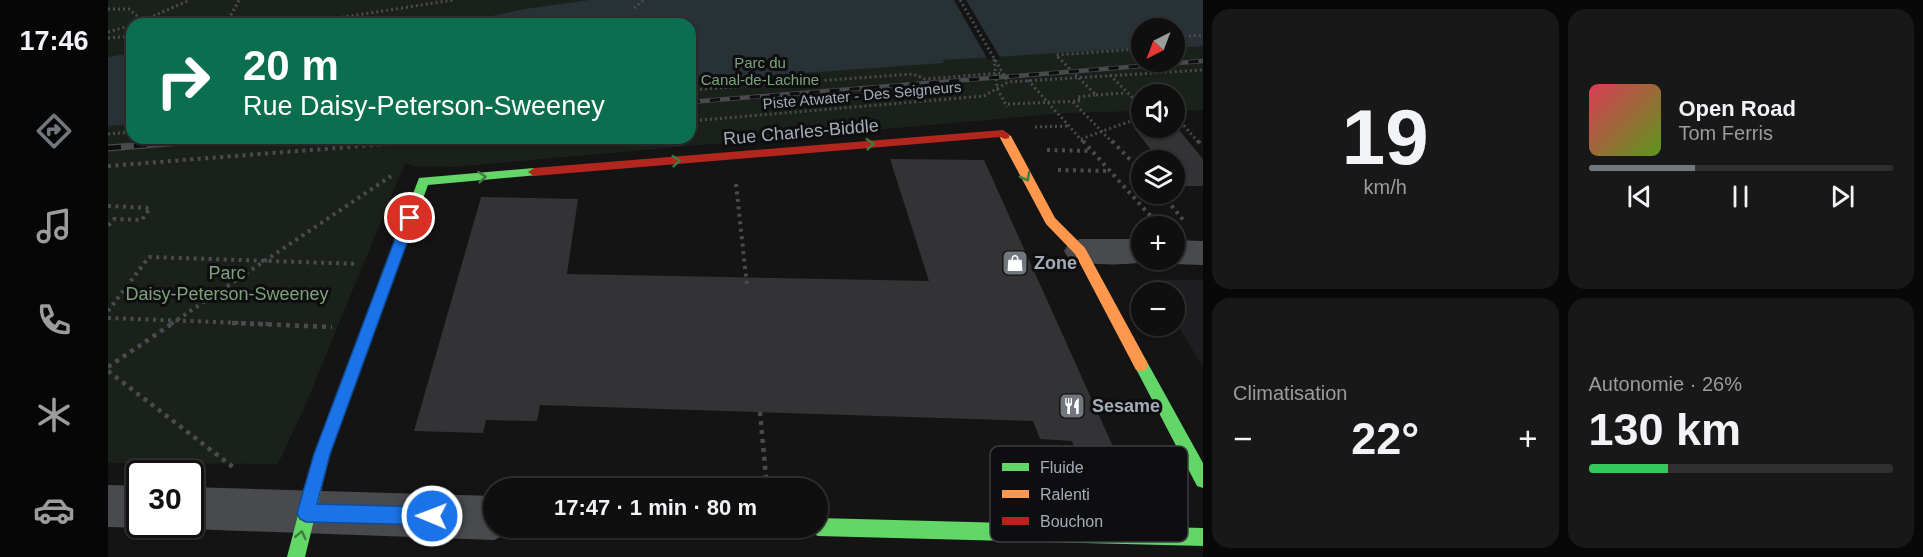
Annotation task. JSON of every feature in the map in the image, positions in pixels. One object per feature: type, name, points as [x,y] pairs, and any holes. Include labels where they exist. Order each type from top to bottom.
[{"type":"street","name":"Rue Charles-Biddle","points":[[306,513],[322,454],[423,181],[1003,133],[1050,221],[1080,251]]},
{"type":"street","points":[[1131,251],[1080,251],[1185,446]]},
{"type":"street","points":[[1185,252],[1203,253]]},
{"type":"street","points":[[1188,452],[1203,480]]},
{"type":"street","points":[[108,506],[126,507]]},
{"type":"street","points":[[204,509],[483,518]]},
{"type":"street","points":[[296,557],[306,513]]},
{"type":"street","points":[[828,527],[990,531]]},
{"type":"street","points":[[1188,537],[1203,537]]},
{"type":"path","points":[[150,18],[190,0]]},
{"type":"path","points":[[229,18],[239,0]]},
{"type":"path","points":[[337,18],[454,0]]},
{"type":"path","points":[[634,8],[644,0]]},
{"type":"path","points":[[960,0],[1008,82],[1203,70]]},
{"type":"path","points":[[108,9],[129,9],[140,18]]},
{"type":"path","points":[[108,32],[126,27]]},
{"type":"path","points":[[109,38],[115,30]]},
{"type":"path","points":[[1185,36],[1203,35]]},
{"type":"path","points":[[109,38],[126,37]]},
{"type":"path","points":[[1096,95],[1056,55],[1131,50]]},
{"type":"path","points":[[994,60],[997,88]]},
{"type":"path","points":[[696,90],[913,74],[925,79],[1002,73]]},
{"type":"path","points":[[1109,75],[1131,97]]},
{"type":"path","points":[[1028,80],[1151,216]]},
{"type":"path","name":"Piste Atwater - Des Seigneurs","points":[[696,120],[984,96],[1008,82]]},
{"type":"path","points":[[997,103],[1049,104],[1081,101],[1077,97],[1126,93]]},
{"type":"path","points":[[1073,102],[1131,160]]},
{"type":"path","points":[[1081,139],[1131,121]]},
{"type":"path","points":[[1031,127],[1069,126]]},
{"type":"path","points":[[1185,127],[1203,147]]},
{"type":"path","points":[[108,134],[126,132]]},
{"type":"path","points":[[109,166],[389,144]]},
{"type":"path","points":[[1044,150],[1092,152]]},
{"type":"path","points":[[1054,170],[1110,171]]},
{"type":"path","points":[[241,473],[108,369],[393,174]]},
{"type":"path","points":[[735,176],[747,286]]},
{"type":"path","points":[[1170,204],[1179,216]]},
{"type":"path","points":[[108,206],[150,208],[142,220],[114,219],[108,226]]},
{"type":"path","points":[[108,311],[149,257],[359,264],[354,274]]},
{"type":"path","points":[[108,318],[330,327],[335,316]]},
{"type":"path","points":[[760,412],[766,478]]},
{"type":"shaded area","points":[[589,0],[1203,0],[1203,46],[1185,47],[1185,18],[1131,18],[1131,49],[942,60],[944,63],[696,81],[696,18],[482,18]]},
{"type":"shaded area","points":[[126,54],[126,124],[108,126],[108,57]]},
{"type":"shaded area","points":[[1166,280],[1203,280],[1203,367],[1184,336],[1185,282],[1163,282]]},
{"type":"green space","points":[[108,0],[1203,0],[1203,110],[1185,111],[1185,84],[1131,84],[1131,111],[1065,113],[452,167],[413,166],[405,163],[305,406],[278,464],[204,464],[204,460],[126,460],[126,463],[108,463]]},
{"type":"pier","points":[[954,0],[966,0],[1001,59],[988,60]]},
{"type":"building","points":[[1185,137],[1203,159],[1203,186],[1185,186],[1185,150],[1151,150],[1142,138]]},
{"type":"building","points":[[890,159],[984,160],[1113,446],[1074,446],[1072,441],[1040,439],[1033,421],[540,405],[537,421],[486,420],[483,433],[414,431],[481,197],[578,199],[567,274],[929,281]]},
{"type":"railway","points":[[696,102],[1203,61]]},
{"type":"railway","points":[[108,148],[158,144]]},
{"type":"traffic: fast","points":[[296,557],[322,454],[423,181],[534,172]]},
{"type":"traffic: fast","points":[[1141,365],[1185,446]]},
{"type":"traffic: fast","points":[[1188,452],[1203,480]]},
{"type":"traffic: fast","points":[[828,527],[990,531]]},
{"type":"traffic: fast","points":[[1188,537],[1203,537]]},
{"type":"traffic: slow","points":[[1005,136],[1050,221],[1080,251],[1141,365]]},
{"type":"traffic: jam","points":[[534,172],[1003,133],[1005,136]]},
{"type":"place","name":"Zone","points":[[1015,263]]},
{"type":"place","name":"Sesame","points":[[1072,406]]},
{"type":"route","points":[[410,218],[322,454],[306,513],[432,516]]},
{"type":"park label","name":"Parc du Canal-de-Lachine","points":[[760,70]]},
{"type":"park label","name":"Parc Daisy-Peterson-Sweeney","points":[[227,283]]}]
